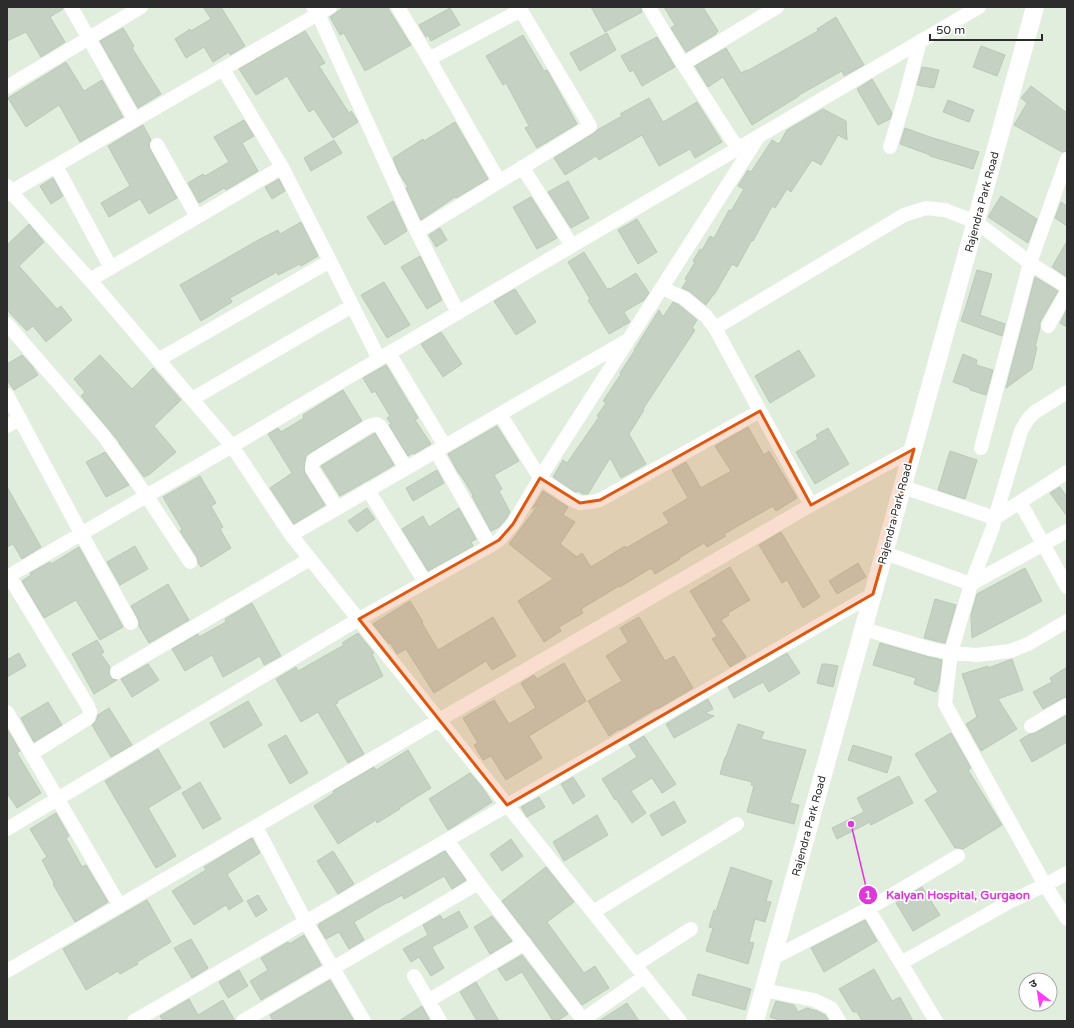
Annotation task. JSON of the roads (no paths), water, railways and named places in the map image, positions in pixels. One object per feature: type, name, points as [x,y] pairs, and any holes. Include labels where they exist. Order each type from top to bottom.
[{"type":"street","points":[[71,7],[135,120]]},
{"type":"street","points":[[7,87],[141,7]]},
{"type":"street","points":[[330,7],[315,11],[223,69],[56,166],[8,191],[90,280],[232,446],[290,535],[680,1021]]},
{"type":"street","points":[[398,7],[499,182]]},
{"type":"street","points":[[683,64],[777,7]]},
{"type":"street","points":[[32,754],[88,718],[90,712],[88,706],[8,576],[980,7]]},
{"type":"street","name":"Rajendra Park Road","points":[[755,1021],[1036,7]]},
{"type":"street","points":[[417,232],[590,126],[520,8],[429,59]]},
{"type":"street","points":[[650,8],[683,64],[738,149]]},
{"type":"street","points":[[315,11],[417,232],[458,313]]},
{"type":"street","points":[[890,147],[920,42]]},
{"type":"street","points":[[223,69],[282,167],[352,306],[440,448],[490,546]]},
{"type":"street","points":[[7,829],[358,619],[499,540],[513,524],[540,478],[759,136]]},
{"type":"street","points":[[156,145],[197,217]]},
{"type":"street","points":[[981,448],[1030,263],[1067,159]]},
{"type":"street","points":[[56,166],[111,268]]},
{"type":"street","points":[[90,280],[282,167]]},
{"type":"street","points":[[522,167],[572,246]]},
{"type":"street","points":[[715,328],[904,215],[926,208],[945,210],[976,222],[1030,263],[1066,284],[1048,326]]},
{"type":"street","points":[[158,360],[330,261]]},
{"type":"street","points":[[662,288],[684,298],[706,316],[715,328],[811,505]]},
{"type":"street","points":[[192,399],[352,306]]},
{"type":"street","points":[[7,324],[103,435],[146,495],[190,562]]},
{"type":"street","points":[[290,535],[630,338]]},
{"type":"street","points":[[1067,392],[1035,412],[1028,419],[1021,431],[993,527],[971,584],[951,653],[945,704],[1045,885],[1067,919]]},
{"type":"street","points":[[7,395],[131,623]]},
{"type":"street","points":[[500,414],[540,478],[571,499],[580,503],[600,500],[760,411]]},
{"type":"street","points":[[7,426],[20,418]]},
{"type":"street","points":[[337,508],[312,468],[313,461],[369,426],[378,424],[380,426],[406,468]]},
{"type":"street","points":[[7,971],[811,505],[914,449]]},
{"type":"street","points":[[995,518],[1067,472]]},
{"type":"street","points":[[903,487],[995,518]]},
{"type":"street","points":[[368,490],[425,582]]},
{"type":"street","points":[[1020,502],[1067,587]]},
{"type":"street","points":[[884,553],[971,584],[1067,531]]},
{"type":"street","points":[[117,672],[310,559]]},
{"type":"street","points":[[134,1021],[873,594]]},
{"type":"street","points":[[864,629],[951,653],[977,655],[1010,651],[1028,644],[1067,621]]},
{"type":"street","points":[[1031,726],[1067,705]]},
{"type":"street","points":[[7,712],[120,906]]},
{"type":"street","points":[[593,912],[737,824]]},
{"type":"street","points":[[256,827],[306,922],[364,1021]]},
{"type":"street","points":[[447,840],[582,1020],[644,977]]},
{"type":"street","points":[[773,958],[868,909],[958,856]]},
{"type":"street","points":[[902,963],[1012,901],[1067,873]]},
{"type":"street","points":[[243,1021],[478,883]]},
{"type":"street","points":[[868,909],[936,1021]]},
{"type":"street","points":[[635,965],[691,929]]},
{"type":"street","points":[[428,1001],[525,943]]},
{"type":"street","points":[[414,976],[440,1021]]},
{"type":"street","points":[[764,990],[814,1000],[831,1008],[839,1021]]},
{"type":"place","name":"Kalyan Hospital, Gurgaon","points":[[851,824]]}]
